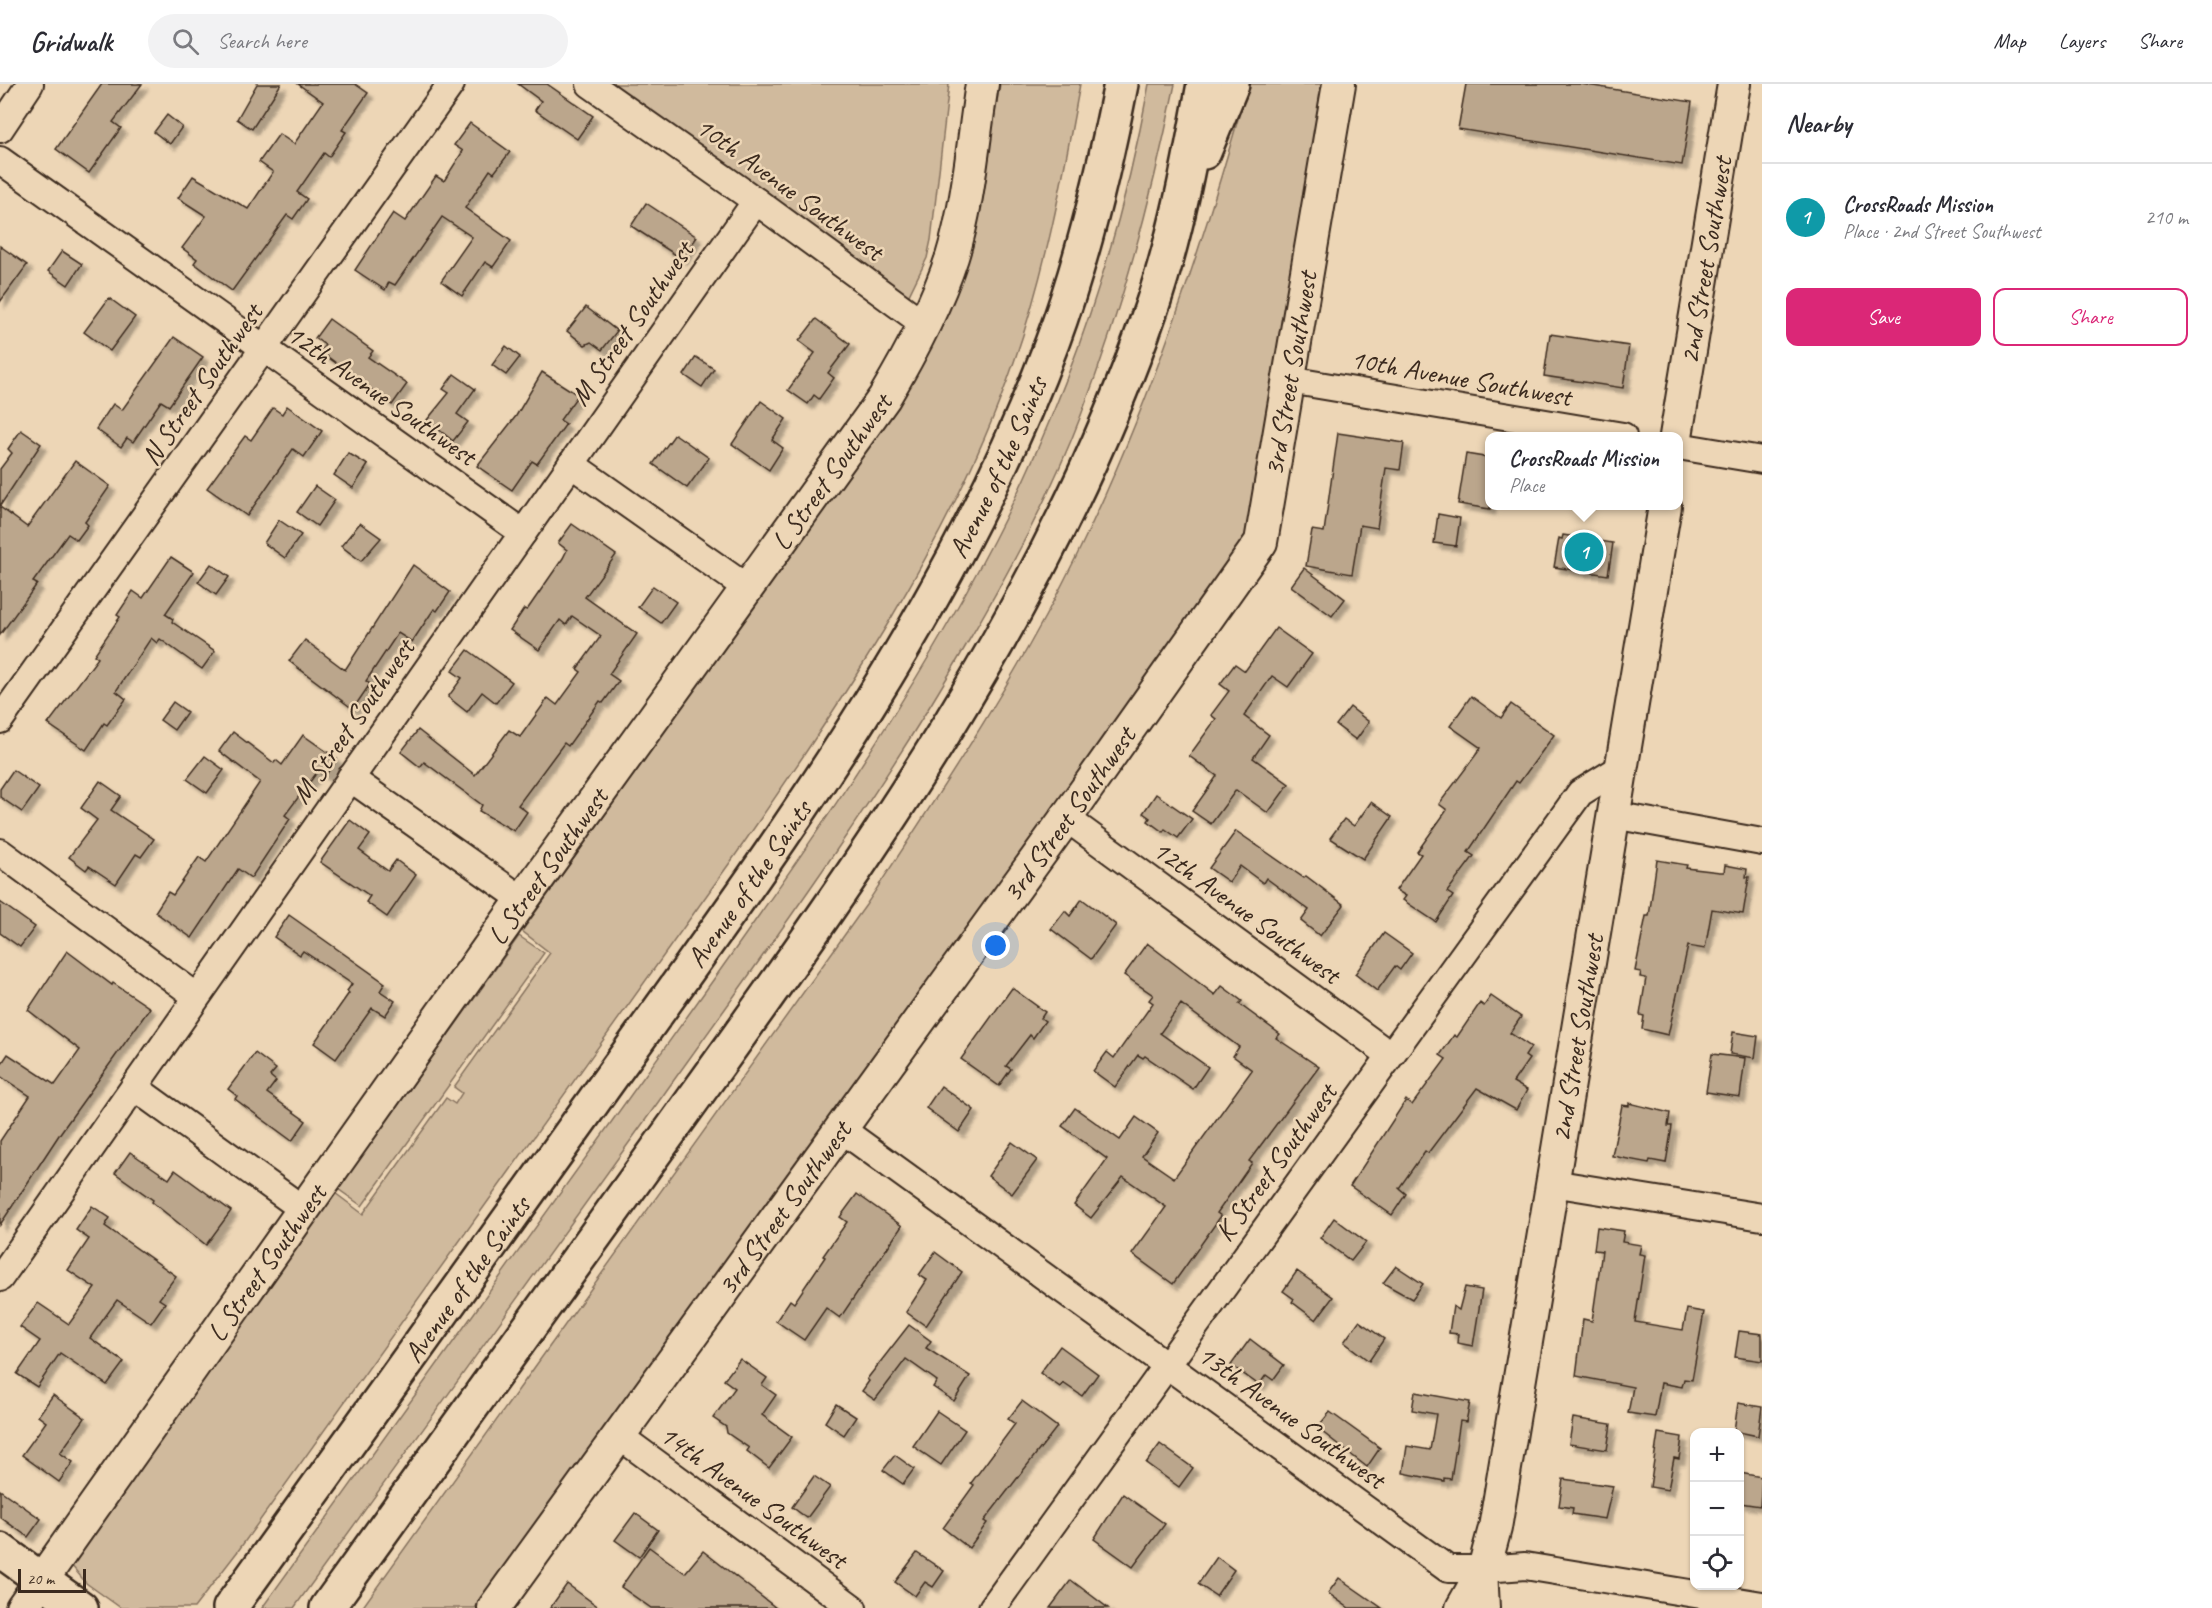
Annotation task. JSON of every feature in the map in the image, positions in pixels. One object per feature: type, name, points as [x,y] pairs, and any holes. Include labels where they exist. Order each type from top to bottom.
[{"type":"main road","name":"Avenue of the Saints","points":[[230,1608],[768,858],[893,665],[936,591],[989,489],[1053,340],[1084,244],[1121,84]]},
{"type":"main road","points":[[327,1608],[840,894],[971,690],[1058,529],[1113,408],[1152,306],[1189,178],[1204,84]]},
{"type":"main road","points":[[1189,178],[1232,84]]},
{"type":"main road","points":[[0,1550],[81,1608]]},
{"type":"street","points":[[0,129],[30,84]]},
{"type":"street","name":"N Street Southwest","points":[[0,720],[451,84]]},
{"type":"street","name":"10th Avenue Southwest","points":[[590,84],[756,201],[924,324]]},
{"type":"street","name":"L Street Southwest","points":[[22,1608],[523,900],[884,398],[924,324],[952,257],[962,217],[982,84]]},
{"type":"street","name":"3rd Street Southwest","points":[[494,1608],[1066,818],[1261,542],[1339,84]]},
{"type":"street","name":"2nd Street Southwest","points":[[1677,432],[1734,84]]},
{"type":"street","name":"12th Avenue Southwest","points":[[0,160],[523,533]]},
{"type":"street","name":"M Street Southwest","points":[[0,1278],[756,201]]},
{"type":"street","name":"10th Avenue Southwest","points":[[1289,380],[1599,432]]},
{"type":"street","points":[[1683,447],[1762,460]]},
{"type":"street","points":[[571,464],[747,588]]},
{"type":"street","name":"2nd Street Southwest","points":[[1476,1594],[1495,1528],[1664,510]]},
{"type":"street","name":"K Street Southwest","points":[[992,1608],[1580,793],[1622,767]]},
{"type":"street","points":[[350,778],[523,900]]},
{"type":"street","points":[[1613,815],[1762,842]]},
{"type":"street","name":"12th Avenue Southwest","points":[[1066,818],[1390,1055]]},
{"type":"street","points":[[0,852],[196,996]]},
{"type":"street","points":[[134,1087],[304,1210]]},
{"type":"street","name":"13th Avenue Southwest","points":[[841,1129],[1448,1569],[1476,1594],[1525,1566],[1762,1605]]},
{"type":"street","points":[[1552,1183],[1762,1217]]},
{"type":"street","name":"14th Avenue Southwest","points":[[618,1435],[853,1608]]},
{"type":"shaded area","points":[[611,84],[949,84],[931,240],[927,258],[908,297]]},
{"type":"shaded area","points":[[1000,84],[1080,84],[1044,259],[1014,362],[989,428],[927,556],[853,680],[734,857],[238,1551],[194,1608],[121,1608],[86,1583],[71,1565],[335,1193],[363,1214],[446,1098],[455,1104],[462,1093],[454,1087],[550,953],[522,931],[897,404],[974,232]]},
{"type":"shaded area","points":[[1149,84],[1175,84],[1135,253],[1109,336],[1080,418],[1056,476],[1014,560],[968,642],[897,758],[783,928],[294,1608],[262,1608],[783,881],[872,748],[956,611],[1021,486],[1068,375],[1107,260],[1123,202]]},
{"type":"shaded area","points":[[1248,84],[1323,84],[1249,530],[1244,540],[1177,639],[475,1608],[362,1608],[866,905],[1003,691],[1076,557],[1128,442],[1193,265]]},
{"type":"shaded area","points":[[519,936],[544,953],[362,1206],[338,1189]]},
{"type":"building","points":[[102,84],[142,84],[113,122],[121,128],[89,173],[56,149]]},
{"type":"building","points":[[257,84],[281,84],[252,129],[237,119]]},
{"type":"building","points":[[298,84],[355,84],[368,93],[342,130],[346,132],[329,157],[324,153],[297,192],[307,199],[293,219],[287,215],[232,291],[194,263],[197,259],[182,248],[206,216],[178,198],[193,176],[248,209],[273,172],[259,162],[279,134],[294,144],[323,102]]},
{"type":"building","points":[[518,84],[547,84],[593,116],[577,139],[535,110],[541,101]]},
{"type":"building","points":[[1466,84],[1581,84],[1692,102],[1682,165],[1458,129]]},
{"type":"building","points":[[167,115],[182,127],[170,144],[154,132]]},
{"type":"building","points":[[470,123],[510,152],[494,173],[490,170],[465,208],[511,241],[493,267],[485,262],[462,296],[441,281],[472,237],[442,217],[395,285],[389,282],[385,290],[355,270],[393,213],[405,221],[436,176],[444,181],[463,151],[454,145]]},
{"type":"building","points":[[646,203],[697,237],[682,259],[631,226]]},
{"type":"building","points":[[0,246],[27,265],[0,302]]},
{"type":"building","points":[[62,251],[82,264],[68,285],[48,271]]},
{"type":"building","points":[[109,298],[135,317],[110,351],[84,332]]},
{"type":"building","points":[[586,307],[617,331],[602,350],[591,342],[585,345],[567,331]]},
{"type":"building","points":[[329,319],[373,351],[368,357],[407,384],[392,405],[320,351],[325,345],[315,338]]},
{"type":"building","points":[[816,319],[850,344],[828,373],[834,378],[819,399],[814,395],[808,404],[788,390],[815,353],[799,341]]},
{"type":"building","points":[[1550,334],[1629,346],[1623,388],[1544,376]]},
{"type":"building","points":[[174,337],[203,357],[169,406],[161,401],[133,442],[127,438],[121,447],[96,429],[113,404],[122,410]]},
{"type":"building","points":[[506,346],[520,357],[506,375],[492,365]]},
{"type":"building","points":[[696,357],[714,369],[702,387],[684,375]]},
{"type":"building","points":[[542,372],[578,395],[560,420],[566,424],[537,464],[532,461],[512,490],[477,466],[516,416]]},
{"type":"building","points":[[454,374],[475,389],[457,414],[468,422],[453,441],[427,420],[449,393],[443,389]]},
{"type":"building","points":[[761,401],[786,419],[772,440],[783,448],[769,470],[732,444]]},
{"type":"building","points":[[287,406],[322,431],[304,457],[293,449],[247,516],[207,488],[245,436],[251,440],[273,408],[282,414]]},
{"type":"building","points":[[21,430],[41,444],[0,506],[0,469],[12,453],[8,449]]},
{"type":"building","points":[[1338,433],[1404,443],[1400,470],[1386,468],[1377,528],[1360,525],[1352,574],[1306,566],[1312,530],[1324,532]]},
{"type":"building","points":[[675,434],[709,458],[687,488],[653,464]]},
{"type":"building","points":[[348,453],[368,465],[353,488],[334,475]]},
{"type":"building","points":[[1466,454],[1485,457],[1485,508],[1458,504]]},
{"type":"building","points":[[75,461],[110,486],[85,522],[88,525],[77,540],[68,534],[33,582],[37,584],[0,635],[0,507],[27,527]]},
{"type":"building","points":[[315,486],[335,500],[317,526],[297,512]]},
{"type":"building","points":[[1438,514],[1460,518],[1456,546],[1434,543]]},
{"type":"building","points":[[279,520],[301,535],[285,558],[264,543]]},
{"type":"building","points":[[360,523],[381,538],[361,561],[341,546]]},
{"type":"building","points":[[572,524],[616,555],[585,597],[637,634],[609,674],[619,681],[603,703],[600,701],[568,746],[564,743],[518,805],[527,812],[514,831],[479,811],[482,805],[424,762],[420,767],[401,752],[418,730],[475,775],[509,730],[520,737],[548,698],[557,705],[581,672],[577,669],[601,636],[572,616],[566,625],[560,620],[539,650],[510,630],[524,609],[527,610],[563,558],[567,550],[558,543]]},
{"type":"building","points":[[1563,535],[1613,543],[1608,575],[1554,567],[1559,538],[1562,539]]},
{"type":"building","points":[[171,557],[194,572],[165,614],[173,619],[172,622],[215,651],[202,669],[160,639],[157,643],[151,638],[116,691],[126,699],[107,725],[104,723],[86,750],[48,724],[98,658],[94,655],[120,617],[117,615],[133,591],[143,598]]},
{"type":"building","points":[[211,564],[229,577],[216,595],[198,582]]},
{"type":"building","points":[[413,565],[450,592],[437,611],[434,609],[412,642],[398,633],[366,681],[370,684],[353,709],[289,661],[305,640],[345,670]]},
{"type":"building","points":[[1304,568],[1345,599],[1332,616],[1291,586]]},
{"type":"building","points":[[653,586],[676,602],[661,623],[638,607]]},
{"type":"building","points":[[1276,628],[1312,654],[1288,687],[1272,676],[1244,716],[1269,735],[1253,758],[1289,784],[1268,813],[1236,790],[1211,824],[1192,811],[1217,776],[1189,756],[1216,719],[1211,715],[1229,691],[1220,684],[1235,664],[1245,671]]},
{"type":"building","points":[[468,650],[512,682],[496,703],[482,692],[467,712],[448,697],[462,678],[452,671]]},
{"type":"building","points":[[1471,696],[1501,718],[1511,704],[1554,735],[1519,783],[1516,781],[1468,852],[1474,856],[1447,892],[1453,896],[1436,922],[1403,900],[1406,896],[1396,890],[1421,854],[1417,852],[1447,810],[1439,804],[1481,748],[1450,726]]},
{"type":"building","points":[[173,702],[187,712],[174,730],[160,720]]},
{"type":"building","points":[[1350,707],[1369,722],[1356,740],[1336,725]]},
{"type":"building","points":[[233,732],[274,763],[276,760],[282,765],[303,735],[337,759],[325,776],[318,771],[285,815],[290,819],[251,878],[238,869],[192,938],[155,912],[168,892],[173,895],[199,857],[206,862],[260,782],[219,751]]},
{"type":"building","points":[[205,756],[224,770],[207,793],[187,779]]},
{"type":"building","points":[[13,770],[39,788],[22,812],[0,797],[0,789]]},
{"type":"building","points":[[100,781],[121,796],[111,810],[154,839],[141,857],[136,854],[116,884],[89,866],[86,870],[69,857],[97,820],[81,808]]},
{"type":"building","points":[[1156,794],[1192,819],[1178,838],[1165,829],[1163,832],[1148,821],[1150,818],[1143,813]]},
{"type":"building","points":[[1371,802],[1392,817],[1363,859],[1330,838],[1344,819],[1354,826]]},
{"type":"building","points":[[350,820],[370,835],[359,850],[388,871],[396,860],[416,875],[387,917],[366,902],[370,896],[320,862]]},
{"type":"building","points":[[1236,831],[1304,878],[1306,876],[1344,905],[1320,936],[1301,921],[1309,910],[1266,878],[1263,883],[1240,866],[1229,882],[1209,868]]},
{"type":"building","points":[[1657,860],[1687,865],[1686,868],[1720,872],[1724,872],[1725,865],[1747,869],[1746,877],[1749,877],[1743,914],[1712,909],[1705,949],[1688,946],[1668,1035],[1642,1029],[1644,1016],[1640,1015],[1646,978],[1640,977],[1641,972],[1635,971],[1646,916],[1649,916]]},
{"type":"building","points":[[1082,899],[1116,925],[1091,959],[1051,929],[1065,911],[1070,916]]},
{"type":"building","points":[[0,902],[35,927],[20,947],[0,933]]},
{"type":"building","points":[[289,915],[385,983],[380,991],[395,1001],[385,1016],[372,1008],[336,1059],[314,1043],[349,993],[347,991],[352,984],[303,951],[300,955],[274,937]]},
{"type":"building","points":[[1384,933],[1412,953],[1400,970],[1395,966],[1377,991],[1355,974]]},
{"type":"building","points":[[1147,943],[1215,995],[1222,986],[1242,1001],[1239,1004],[1280,1034],[1276,1038],[1319,1067],[1249,1161],[1252,1163],[1217,1213],[1221,1216],[1173,1284],[1132,1254],[1166,1207],[1123,1177],[1091,1218],[1074,1205],[1107,1159],[1062,1126],[1075,1108],[1120,1140],[1136,1117],[1158,1133],[1142,1156],[1174,1178],[1252,1070],[1233,1056],[1239,1047],[1181,1004],[1160,1033],[1208,1067],[1193,1089],[1145,1056],[1143,1058],[1138,1055],[1115,1087],[1093,1071],[1107,1052],[1114,1058],[1153,1003],[1149,1000],[1153,995],[1124,975]]},
{"type":"building","points":[[67,951],[112,985],[113,983],[150,1008],[61,1132],[0,1225],[0,1141],[30,1096],[0,1076],[0,1066],[8,1054],[55,1085],[80,1050],[28,1010]]},
{"type":"building","points":[[1012,988],[1045,1012],[1041,1018],[1045,1021],[1033,1038],[1030,1035],[1006,1066],[1011,1069],[999,1086],[961,1059]]},
{"type":"building","points":[[1491,996],[1521,1017],[1510,1033],[1531,1047],[1525,1056],[1529,1059],[1513,1082],[1527,1090],[1516,1110],[1477,1088],[1428,1153],[1425,1151],[1399,1188],[1406,1194],[1392,1215],[1350,1186],[1406,1100],[1412,1105],[1446,1059],[1440,1055],[1454,1035],[1457,1037],[1480,1003],[1484,1006]]},
{"type":"building","points":[[1733,1032],[1758,1036],[1755,1058],[1730,1054]]},
{"type":"building","points":[[255,1053],[276,1069],[270,1076],[276,1081],[267,1093],[306,1121],[292,1141],[235,1099],[237,1096],[228,1089]]},
{"type":"building","points":[[1712,1054],[1745,1058],[1740,1097],[1706,1092]]},
{"type":"building","points":[[941,1086],[974,1110],[959,1132],[926,1108]]},
{"type":"building","points":[[1629,1103],[1670,1113],[1668,1126],[1672,1126],[1666,1163],[1650,1160],[1649,1163],[1612,1156],[1622,1105],[1629,1106]]},
{"type":"building","points":[[1012,1142],[1037,1160],[1012,1194],[988,1176]]},
{"type":"building","points":[[130,1152],[169,1179],[175,1170],[231,1211],[206,1245],[152,1202],[153,1200],[115,1173]]},
{"type":"building","points":[[857,1194],[902,1226],[840,1318],[826,1308],[804,1340],[776,1321],[790,1300],[794,1303],[825,1257],[823,1256],[847,1222],[840,1217]]},
{"type":"building","points":[[92,1206],[110,1218],[105,1226],[176,1276],[159,1299],[165,1303],[151,1323],[117,1300],[90,1338],[124,1362],[107,1385],[60,1353],[37,1387],[17,1374],[40,1341],[20,1327],[38,1303],[69,1324],[95,1288],[68,1270],[89,1239],[76,1230]]},
{"type":"building","points":[[1334,1218],[1366,1242],[1351,1261],[1320,1238]]},
{"type":"building","points":[[1597,1227],[1624,1231],[1622,1242],[1641,1245],[1639,1254],[1645,1255],[1635,1322],[1683,1330],[1687,1309],[1704,1312],[1692,1380],[1684,1379],[1682,1387],[1661,1383],[1655,1417],[1628,1413],[1633,1387],[1576,1376],[1583,1319],[1592,1321],[1602,1251],[1594,1250]]},
{"type":"building","points":[[935,1252],[962,1272],[926,1326],[906,1312],[927,1280],[919,1275]]},
{"type":"building","points":[[1396,1266],[1423,1284],[1412,1299],[1383,1283]]},
{"type":"building","points":[[1297,1271],[1333,1297],[1316,1320],[1292,1302],[1294,1299],[1283,1291]]},
{"type":"building","points":[[1465,1287],[1482,1290],[1473,1346],[1457,1343],[1458,1334],[1449,1333],[1453,1306],[1459,1310]]},
{"type":"building","points":[[1359,1321],[1384,1339],[1369,1361],[1344,1342]]},
{"type":"building","points":[[909,1325],[931,1341],[926,1348],[970,1376],[954,1401],[933,1387],[937,1381],[906,1359],[875,1400],[862,1391],[869,1381],[867,1379]]},
{"type":"building","points":[[1739,1331],[1762,1334],[1762,1361],[1735,1357]]},
{"type":"building","points":[[1250,1339],[1284,1365],[1273,1380],[1266,1375],[1259,1385],[1231,1365]]},
{"type":"building","points":[[1060,1346],[1098,1374],[1082,1396],[1063,1383],[1060,1387],[1040,1373]]},
{"type":"building","points":[[740,1359],[767,1378],[762,1385],[776,1395],[762,1415],[792,1437],[769,1468],[747,1451],[749,1448],[727,1433],[726,1427],[713,1418],[735,1388],[724,1380]]},
{"type":"building","points":[[1415,1392],[1470,1402],[1466,1422],[1460,1421],[1451,1479],[1444,1478],[1444,1481],[1403,1473],[1407,1446],[1430,1450],[1436,1414],[1412,1410]]},
{"type":"building","points":[[53,1395],[85,1418],[60,1453],[73,1462],[59,1482],[22,1455],[46,1422],[38,1416]]},
{"type":"building","points":[[1022,1401],[1057,1427],[984,1521],[987,1523],[969,1548],[943,1528],[974,1485],[971,1483],[1015,1424],[1008,1419]]},
{"type":"building","points":[[1738,1403],[1762,1407],[1758,1436],[1744,1433],[1744,1428],[1734,1428]]},
{"type":"building","points":[[836,1404],[856,1417],[844,1435],[825,1422]]},
{"type":"building","points":[[937,1411],[965,1430],[941,1465],[913,1446]]},
{"type":"building","points":[[1330,1412],[1380,1448],[1367,1467],[1317,1428]]},
{"type":"building","points":[[1573,1418],[1611,1424],[1607,1450],[1569,1444]]},
{"type":"building","points":[[1658,1433],[1682,1437],[1679,1459],[1674,1458],[1668,1490],[1650,1487]]},
{"type":"building","points":[[1160,1444],[1193,1468],[1179,1487],[1146,1463]]},
{"type":"building","points":[[895,1455],[914,1469],[903,1484],[883,1470]]},
{"type":"building","points":[[1744,1474],[1762,1477],[1760,1506],[1744,1504]]},
{"type":"building","points":[[814,1476],[830,1487],[807,1518],[792,1507]]},
{"type":"building","points":[[1563,1479],[1613,1486],[1605,1519],[1572,1514],[1573,1508],[1559,1506]]},
{"type":"building","points":[[0,1490],[41,1519],[28,1537],[0,1517]]},
{"type":"building","points":[[1123,1494],[1165,1524],[1133,1567],[1094,1539]]},
{"type":"building","points":[[635,1513],[658,1530],[639,1557],[615,1540]]},
{"type":"building","points":[[649,1547],[685,1573],[703,1551],[776,1608],[651,1608],[621,1587]]},
{"type":"building","points":[[917,1553],[944,1571],[933,1587],[925,1582],[915,1596],[895,1582]]},
{"type":"building","points":[[1217,1557],[1234,1570],[1216,1596],[1198,1584]]},
{"type":"building","points":[[1339,1578],[1382,1608],[1349,1608],[1328,1593]]},
{"type":"building","points":[[1071,1580],[1108,1608],[1050,1608]]},
{"type":"building","points":[[567,1584],[600,1608],[550,1608]]},
{"type":"place","name":"CrossRoads Mission","points":[[1584,552]]}]
